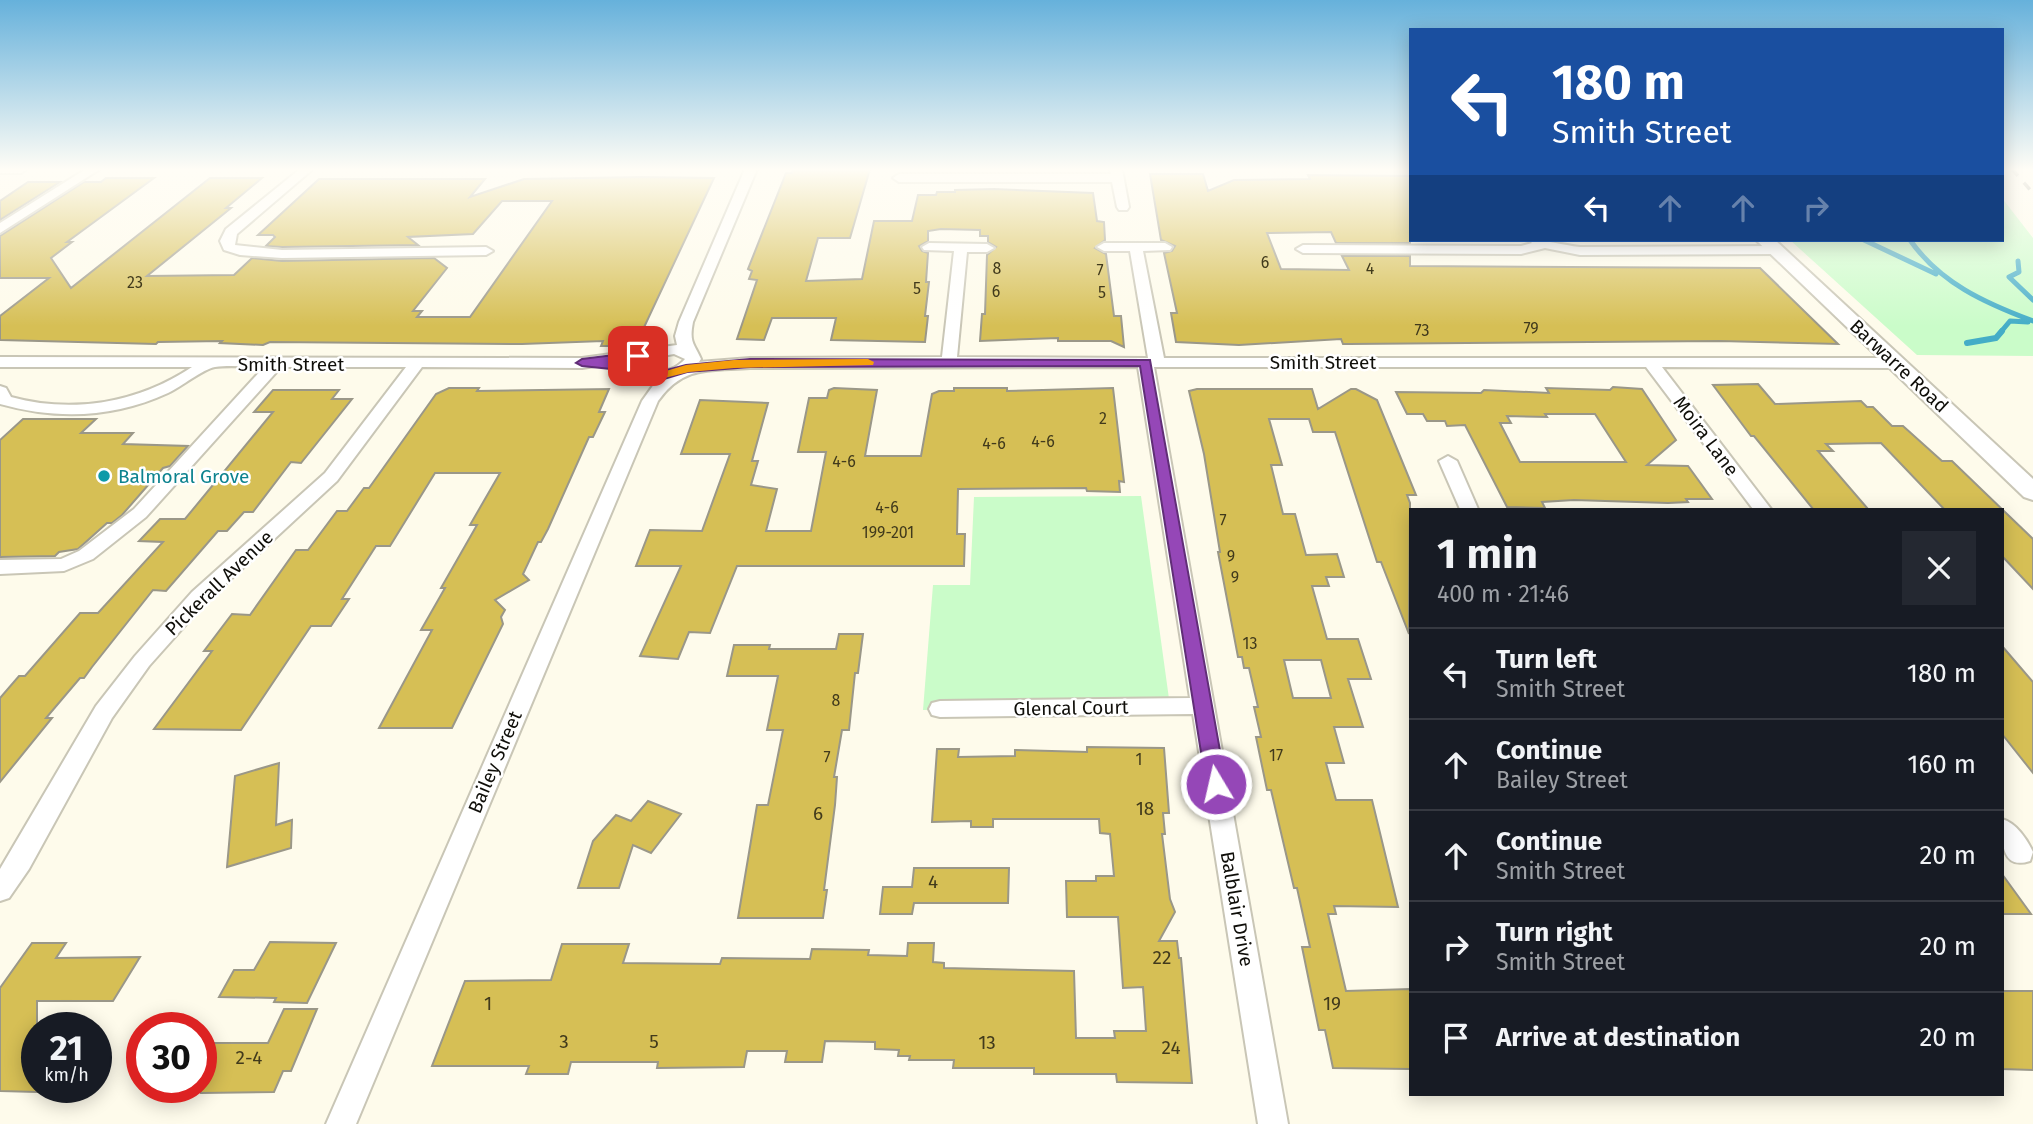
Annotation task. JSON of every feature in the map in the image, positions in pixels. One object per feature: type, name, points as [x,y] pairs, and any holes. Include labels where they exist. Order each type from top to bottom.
[{"type":"street","points":[[244,221],[231,232],[227,241],[229,247],[260,254],[489,247],[475,265]]},
{"type":"street","points":[[685,362],[683,336],[687,322],[729,221]]},
{"type":"street","points":[[1303,249],[1521,250],[1539,242],[1580,251],[1770,245]]},
{"type":"street","name":"Barwarre Road","points":[[1770,245],[2033,492]]},
{"type":"street","points":[[929,247],[987,248]]},
{"type":"street","points":[[949,362],[961,247]]},
{"type":"street","points":[[1104,247],[1165,247]]},
{"type":"street","name":"Balblair Drive","points":[[1136,247],[1203,706],[1273,1124]]},
{"type":"street","points":[[685,362],[664,375],[646,371],[642,365],[644,359],[657,351],[687,322]]},
{"type":"street","points":[[657,351],[685,362]]},
{"type":"street","name":"Smith Street","points":[[582,363],[657,351]]},
{"type":"street","name":"Smith Street","points":[[0,362],[582,363],[646,371]]},
{"type":"street","points":[[21,362],[3,383],[0,391],[4,400],[40,410],[94,409],[158,393],[187,379],[208,363]]},
{"type":"street","name":"Smith Street","points":[[685,362],[1896,363]]},
{"type":"street","name":"Bailey Street","points":[[341,1124],[650,401],[663,383],[685,362]]},
{"type":"street","points":[[0,567],[64,565],[86,555],[140,513],[275,363]]},
{"type":"street","name":"Moira Lane","points":[[1651,363],[1761,508]]},
{"type":"street","name":"Pickerall Avenue","points":[[0,890],[20,860],[104,712],[142,661],[199,597],[331,477],[416,364]]},
{"type":"street","name":"Bailey Street","points":[[646,371],[651,384],[650,401]]},
{"type":"street","points":[[1448,461],[1469,508]]},
{"type":"street","name":"Glencal Court","points":[[940,709],[1203,706]]},
{"type":"street","points":[[2004,832],[2021,853]]},
{"type":"green space","points":[[2004,221],[2020,221],[2033,238],[2033,356],[1917,355],[1792,242],[2004,242]]},
{"type":"green space","points":[[1141,496],[1170,706],[923,710],[933,585],[970,585],[974,497]]},
{"type":"building","points":[[23,221],[95,221],[51,258],[71,288],[155,221],[214,221],[147,276],[234,275],[252,258],[282,261],[434,258],[447,268],[413,311],[422,311],[417,317],[470,317],[538,221],[694,221],[639,338],[629,338],[625,346],[601,346],[603,341],[522,344],[270,342],[263,345],[220,343],[222,341],[156,344],[0,340],[0,316],[49,278],[0,278],[0,236]]},
{"type":"building","points":[[273,221],[484,221],[473,234],[408,237],[418,245],[266,246],[275,237],[258,235]]},
{"type":"building","points":[[767,221],[855,221],[850,238],[818,238],[806,281],[862,279],[874,221],[1104,222],[1105,240],[1095,248],[1106,254],[1114,316],[1121,316],[1124,347],[1111,341],[1058,341],[1058,338],[980,341],[982,314],[985,314],[987,255],[996,247],[988,242],[988,236],[980,236],[980,230],[928,231],[928,241],[919,246],[922,251],[928,253],[926,282],[929,282],[925,316],[928,316],[925,342],[831,340],[836,318],[772,318],[764,340],[737,339],[757,280],[749,279],[752,271],[748,269]]},
{"type":"building","points":[[1158,221],[1409,221],[1410,243],[1336,243],[1331,232],[1267,233],[1281,269],[1349,270],[1342,256],[1410,256],[1410,266],[1760,268],[1838,344],[1720,341],[1343,344],[1341,339],[1239,345],[1176,342],[1171,313],[1177,313],[1164,253],[1172,251],[1175,246],[1161,240]]},
{"type":"building","points":[[1758,384],[1775,404],[1861,401],[1867,407],[1873,407],[1892,426],[1903,426],[1942,461],[1952,461],[2001,508],[1943,508],[1881,443],[1826,444],[1833,451],[1818,451],[1867,508],[1812,508],[1754,436],[1751,436],[1713,385]]},
{"type":"building","points":[[1613,387],[1642,389],[1676,440],[1647,465],[1688,466],[1712,499],[1686,499],[1688,502],[1668,503],[1574,500],[1542,502],[1545,508],[1507,507],[1465,425],[1447,426],[1445,421],[1427,421],[1423,414],[1407,414],[1396,392],[1481,393],[1484,390],[1549,393],[1546,388],[1610,390]],"holes":[[[1595,414],[1626,462],[1520,462],[1500,423],[1511,423],[1507,416]]]},
{"type":"building","points":[[449,388],[479,388],[477,391],[609,389],[599,412],[605,412],[593,437],[589,437],[548,529],[541,542],[538,542],[523,574],[529,580],[495,600],[505,610],[501,617],[503,624],[452,728],[379,728],[432,630],[421,630],[445,588],[441,588],[477,525],[470,525],[500,473],[435,473],[390,546],[376,546],[342,599],[349,599],[331,626],[311,626],[241,730],[154,729],[212,651],[204,651],[232,614],[250,615],[296,550],[308,550],[337,511],[347,511],[364,488],[369,488],[436,394]]},
{"type":"building","points":[[954,388],[1007,388],[1007,391],[1113,388],[1124,482],[1119,481],[1120,492],[1087,491],[1086,488],[958,489],[957,534],[965,534],[964,566],[737,566],[710,633],[689,632],[678,659],[640,656],[681,566],[636,566],[650,530],[702,531],[730,454],[681,454],[700,400],[768,403],[752,461],[758,461],[751,485],[777,489],[766,531],[811,531],[826,452],[798,452],[809,398],[827,398],[829,390],[877,390],[865,456],[921,456],[932,394],[939,391],[954,391]]},
{"type":"building","points":[[1312,389],[1318,409],[1351,389],[1356,389],[1377,400],[1416,495],[1407,495],[1410,503],[1409,634],[1381,562],[1377,562],[1335,432],[1313,432],[1309,419],[1269,419],[1282,465],[1271,465],[1283,514],[1295,514],[1306,555],[1337,554],[1344,577],[1326,577],[1329,586],[1312,586],[1327,639],[1358,639],[1371,679],[1348,679],[1363,727],[1334,727],[1344,763],[1326,763],[1336,800],[1372,800],[1398,907],[1334,906],[1336,914],[1328,914],[1346,991],[1409,989],[1409,1069],[1333,1068],[1325,1030],[1319,1030],[1302,947],[1310,947],[1271,790],[1267,790],[1256,737],[1261,737],[1254,707],[1258,707],[1249,668],[1244,668],[1242,657],[1238,657],[1218,552],[1204,454],[1189,391]],"holes":[[[1284,660],[1321,660],[1331,698],[1293,698]]]},
{"type":"building","points":[[273,390],[339,390],[332,399],[352,399],[301,463],[291,462],[253,512],[244,512],[227,531],[218,531],[166,591],[153,590],[84,678],[80,678],[46,718],[52,718],[0,782],[0,698],[19,676],[25,676],[80,613],[98,613],[163,542],[139,541],[160,519],[185,519],[273,412],[254,412]]},
{"type":"building","points":[[23,419],[96,419],[81,433],[133,433],[123,444],[188,446],[170,466],[163,468],[122,515],[112,523],[107,523],[78,549],[59,552],[55,556],[0,557],[0,440]]},
{"type":"building","points":[[2004,511],[2033,539],[2033,589],[2004,558]]},
{"type":"building","points":[[839,634],[863,634],[858,673],[855,673],[849,730],[842,730],[834,777],[837,777],[835,805],[823,918],[738,918],[757,805],[768,805],[783,730],[767,730],[778,676],[727,676],[734,645],[770,645],[769,649],[836,649]]},
{"type":"building","points":[[2004,648],[2033,682],[2033,773],[2004,737]]},
{"type":"building","points":[[1087,747],[1164,748],[1169,813],[1163,813],[1165,834],[1162,834],[1170,899],[1175,912],[1159,941],[1177,941],[1181,958],[1192,1083],[1117,1082],[1116,1074],[1034,1074],[1034,1068],[953,1068],[954,1060],[909,1060],[910,1056],[898,1056],[899,1050],[875,1049],[875,1042],[825,1041],[822,1062],[785,1062],[787,1051],[747,1051],[744,1067],[657,1068],[658,1062],[571,1062],[568,1074],[526,1074],[529,1066],[432,1066],[465,981],[551,980],[562,944],[629,944],[623,963],[720,964],[722,958],[810,959],[812,949],[869,950],[868,955],[907,956],[908,943],[934,943],[933,962],[944,963],[944,968],[1074,971],[1076,1038],[1115,1038],[1114,1031],[1146,1031],[1143,987],[1123,988],[1118,917],[1067,917],[1066,881],[1096,881],[1096,876],[1114,876],[1110,834],[1100,833],[1099,819],[993,819],[993,827],[971,827],[971,821],[932,822],[937,749],[959,749],[958,757],[1015,756],[1015,750],[1087,752]]},
{"type":"building","points":[[279,763],[276,825],[292,820],[291,848],[227,867],[235,776]]},
{"type":"building","points":[[648,801],[681,814],[651,853],[633,845],[619,888],[578,888],[593,841],[616,815],[631,821]]},
{"type":"building","points":[[914,868],[1009,868],[1008,903],[914,903],[912,914],[880,914],[883,887],[912,887]]},
{"type":"building","points":[[2004,877],[2031,914],[2004,914]]},
{"type":"building","points":[[270,942],[336,943],[307,1003],[274,1002],[276,998],[219,997],[234,970],[254,970]]},
{"type":"building","points":[[32,943],[66,943],[56,958],[140,957],[113,1001],[37,1001],[37,1012],[21,1012],[21,1092],[0,1091],[0,988]]},
{"type":"building","points":[[2004,991],[2033,991],[2033,1070],[2004,1069]]},
{"type":"building","points":[[284,1009],[317,1009],[291,1071],[283,1071],[274,1092],[217,1093],[217,1043],[268,1043]]},
{"type":"waterway","points":[[1868,242],[1936,274]]},
{"type":"waterway","points":[[1912,242],[1949,280],[1981,299],[2033,321]]},
{"type":"waterway","points":[[2018,261],[2019,272],[2009,277],[2033,300]]},
{"type":"waterway","points":[[2000,333],[2010,321],[2028,322]]},
{"type":"waterway","points":[[1967,343],[1996,338],[2002,331]]},
{"type":"slow traffic","points":[[660,375],[676,373],[686,368],[750,363],[868,362]]},
{"type":"place","name":"Balmoral Grove","points":[[104,476]]},
{"type":"route","points":[[638,356],[582,363],[620,365],[664,375],[686,368],[750,363],[1145,362],[1216,784]]}]
